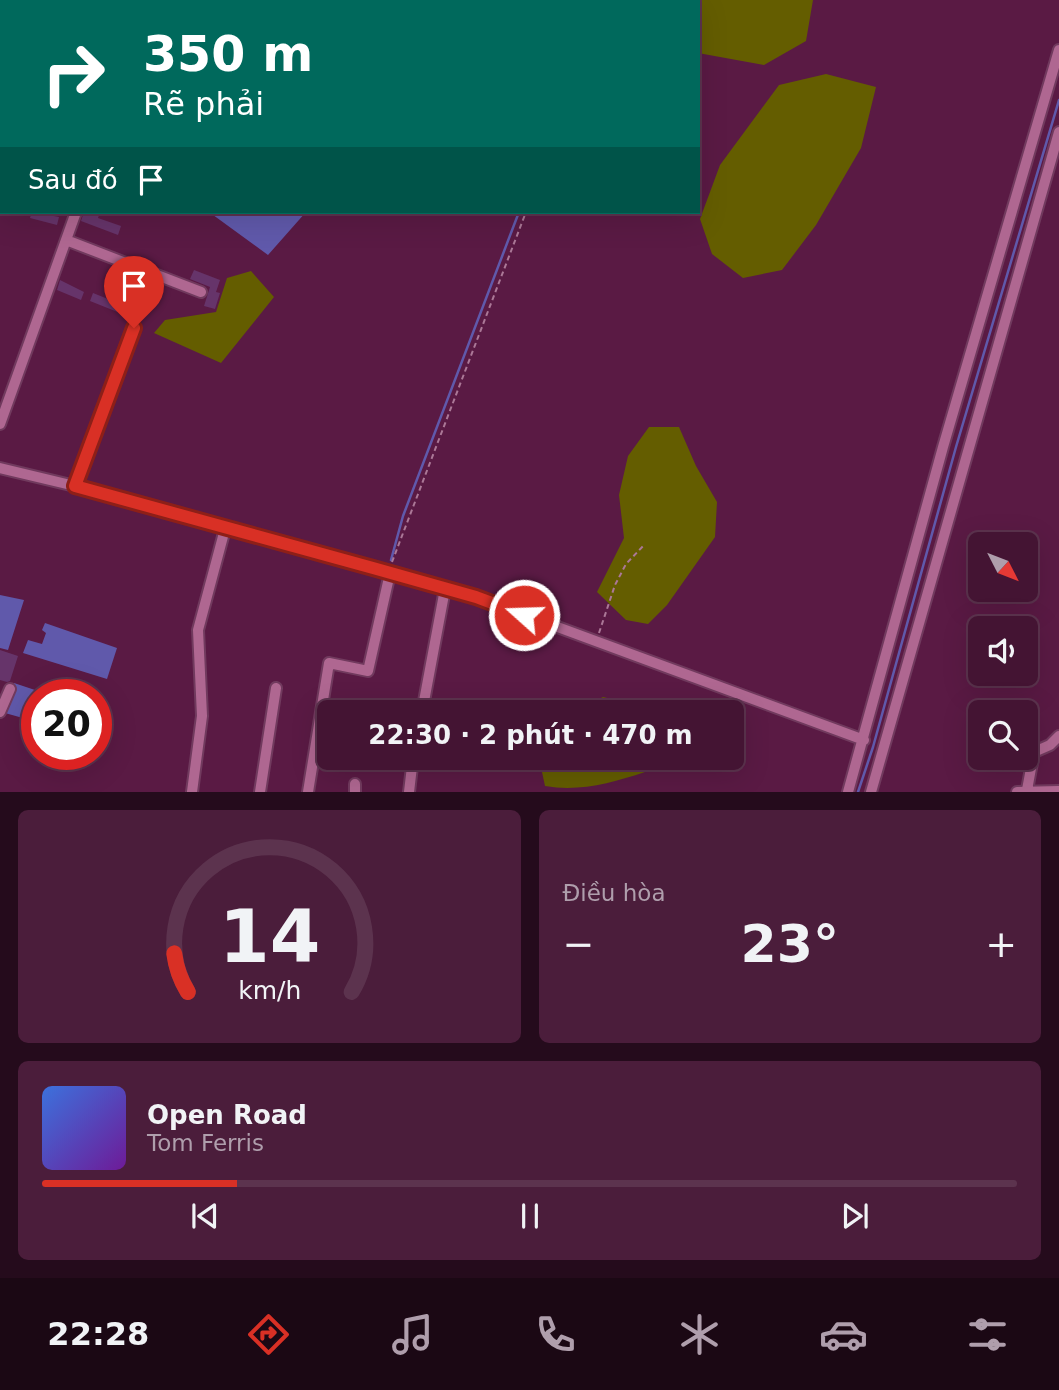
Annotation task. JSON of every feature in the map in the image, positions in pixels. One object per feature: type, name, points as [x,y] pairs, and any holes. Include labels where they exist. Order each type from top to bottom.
[{"type":"street","points":[[848,792],[943,447],[975,345],[995,265],[1019,194],[1059,50]]},
{"type":"street","points":[[872,792],[1059,132]]},
{"type":"street","points":[[0,424],[75,214]]},
{"type":"street","points":[[66,240],[201,292]]},
{"type":"street","points":[[75,486],[134,328]]},
{"type":"street","points":[[0,468],[75,486],[445,589],[596,640],[864,740]]},
{"type":"street","points":[[192,792],[201,716],[198,630],[225,529]]},
{"type":"street","points":[[308,792],[329,663],[368,671],[390,573]]},
{"type":"street","points":[[424,700],[445,589]]},
{"type":"street","points":[[260,792],[276,688]]},
{"type":"street","points":[[0,712],[10,689]]},
{"type":"street","points":[[1059,736],[1050,745],[1034,752],[1022,791],[1059,791]]},
{"type":"street","points":[[409,792],[412,770]]},
{"type":"path","points":[[390,573],[394,554],[525,214]]},
{"type":"path","points":[[596,640],[615,585],[626,564],[645,544]]},
{"type":"shaded area","points":[[700,0],[813,0],[806,41],[764,65],[700,53]]},
{"type":"shaded area","points":[[826,74],[876,87],[861,148],[816,225],[782,270],[743,278],[712,254],[700,219],[720,165],[779,85]]},
{"type":"shaded area","points":[[212,214],[304,214],[268,255]]},
{"type":"shaded area","points":[[251,271],[274,297],[221,363],[154,333],[165,320],[216,312],[227,278]]},
{"type":"shaded area","points":[[649,427],[679,427],[696,466],[717,502],[715,537],[667,605],[648,624],[626,620],[597,592],[624,538],[619,495],[628,456]]},
{"type":"shaded area","points":[[0,595],[24,600],[8,650],[0,648]]},
{"type":"shaded area","points":[[45,623],[117,648],[107,679],[23,653],[28,640],[42,644],[46,633],[42,630]]},
{"type":"shaded area","points":[[14,683],[21,685],[21,718],[5,713]]},
{"type":"shaded area","points":[[542,770],[645,770],[608,783],[583,787],[545,786]]},
{"type":"building","points":[[31,214],[59,217],[57,225],[30,218]]},
{"type":"building","points":[[83,214],[99,214],[98,218],[121,226],[118,235],[81,221]]},
{"type":"building","points":[[194,270],[220,280],[216,292],[220,293],[215,309],[204,306],[210,287],[190,279]]},
{"type":"building","points":[[60,280],[84,292],[81,300],[57,290]]},
{"type":"building","points":[[93,293],[133,309],[130,317],[90,301]]},
{"type":"building","points":[[0,650],[18,656],[10,681],[7,682],[0,680]]},
{"type":"waterway","points":[[858,792],[873,747],[956,447],[1059,100]]},
{"type":"waterway","points":[[391,560],[403,516],[518,214]]},
{"type":"route","points":[[134,328],[75,486],[476,597],[524,615]]}]
